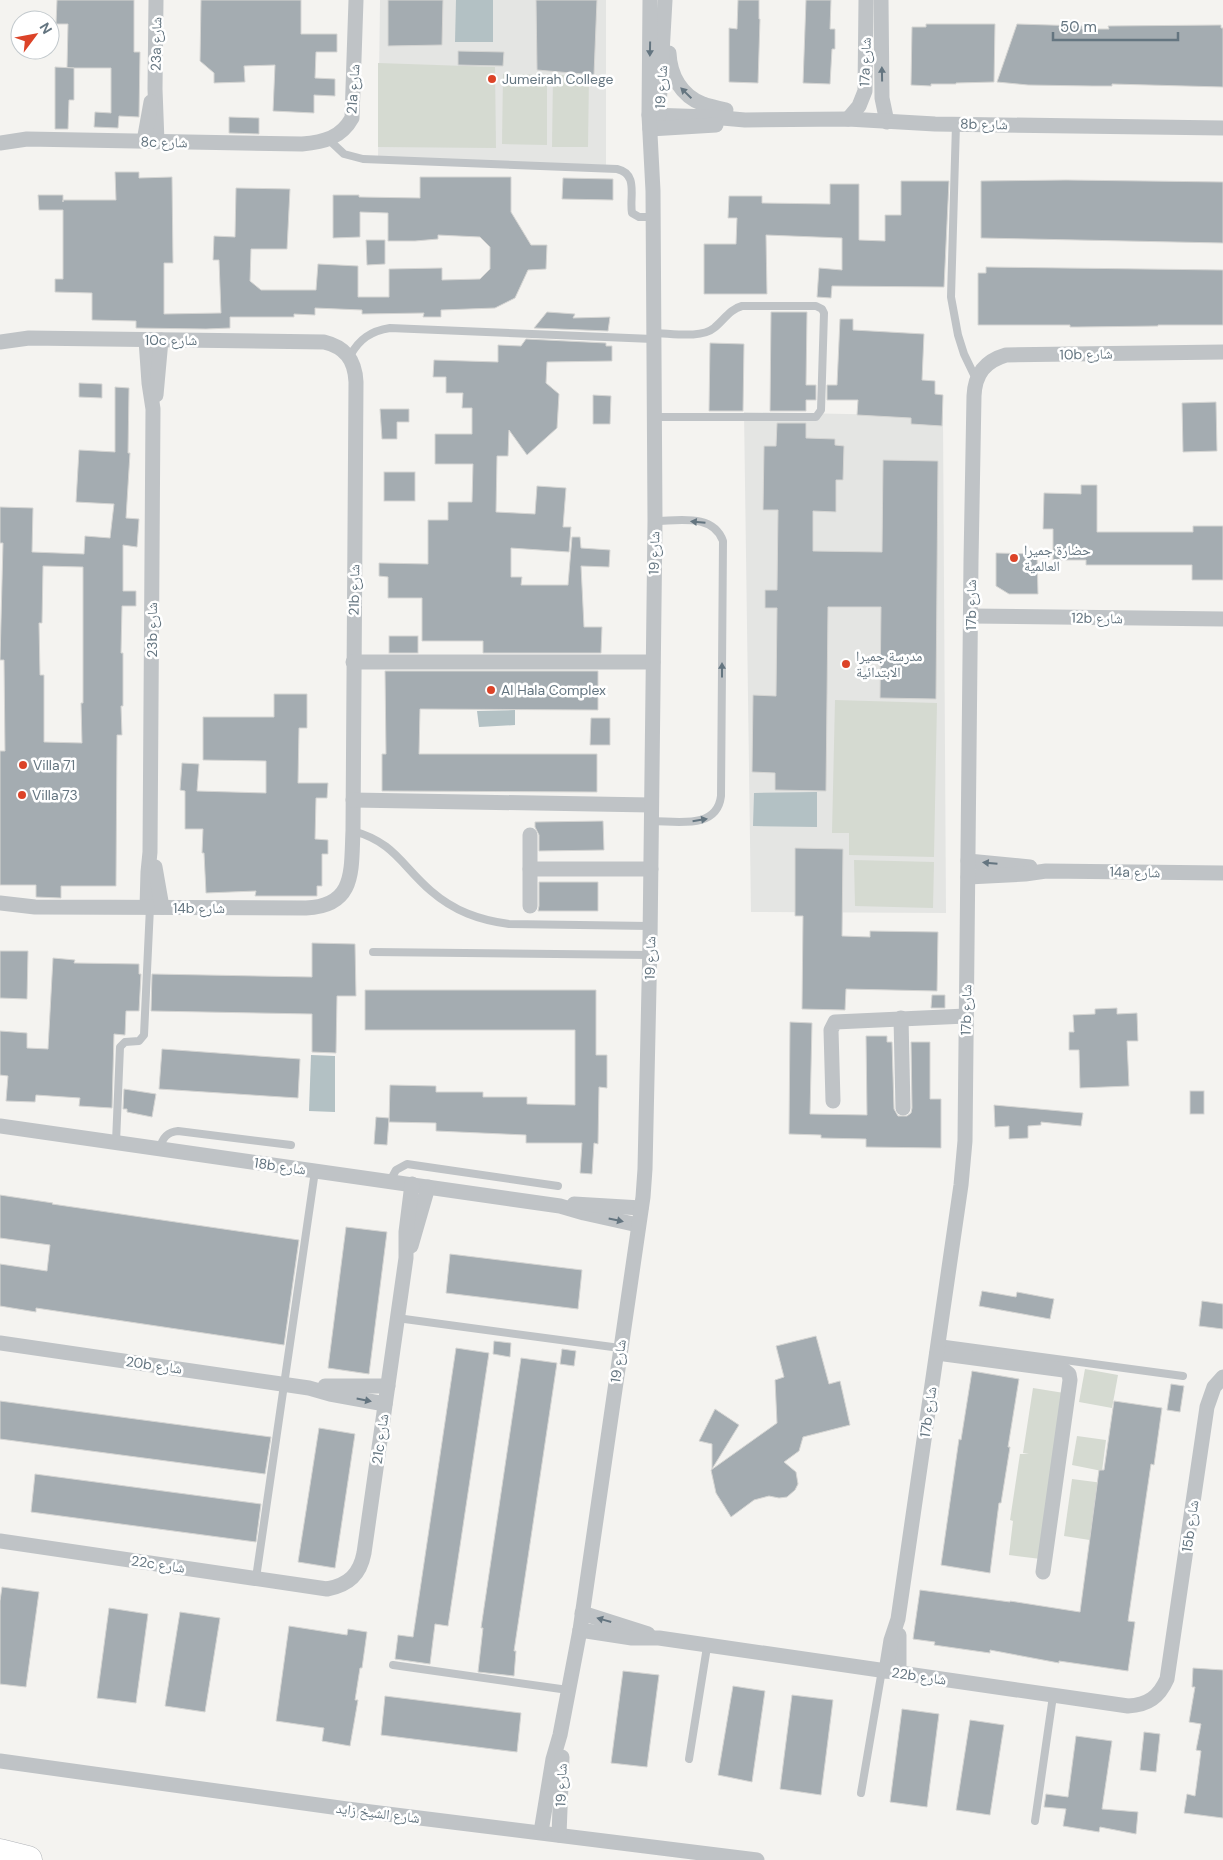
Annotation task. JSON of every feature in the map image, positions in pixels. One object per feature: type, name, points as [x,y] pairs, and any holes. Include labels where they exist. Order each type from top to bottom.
[{"type":"highway","points":[[0,1853],[28,1860]]},
{"type":"street","name":"23a شارع","points":[[150,141],[155,89],[156,0]]},
{"type":"street","name":"21a شارع","points":[[302,144],[328,139],[347,128],[352,118],[356,0]]},
{"type":"street","name":"شارع 19","points":[[541,1832],[553,1759],[560,1735],[580,1630],[641,1208],[646,1138],[655,521],[653,336],[654,122],[650,0]]},
{"type":"street","name":"17a شارع","points":[[848,119],[859,106],[865,91],[866,0]]},
{"type":"street","name":"17a شارع","points":[[881,0],[882,98],[886,122]]},
{"type":"street","name":"شارع 19","points":[[654,122],[665,6]]},
{"type":"street","points":[[665,6],[669,62],[678,84],[695,100],[728,110],[745,120]]},
{"type":"street","name":"8b شارع","points":[[654,122],[713,126],[745,120],[848,119],[956,124],[1223,128]]},
{"type":"street","name":"8c شارع","points":[[0,134],[27,140]]},
{"type":"street","name":"8c شارع","points":[[0,143],[27,140],[302,144]]},
{"type":"street","name":"10c شارع","points":[[0,332],[29,338]]},
{"type":"street","name":"10c شارع","points":[[0,342],[29,338],[314,341],[334,344],[350,356]]},
{"type":"street","name":"23b شارع","points":[[153,907],[150,852],[153,409],[149,383],[154,340]]},
{"type":"street","name":"10b شارع","points":[[976,379],[988,363],[1006,355],[1223,352]]},
{"type":"street","name":"21b شارع","points":[[350,356],[356,373],[352,866]]},
{"type":"street","name":"17b شارع","points":[[889,1671],[891,1640],[898,1619],[963,1164],[966,1119],[971,616],[974,396],[976,379]]},
{"type":"street","name":"12b شارع","points":[[971,616],[1223,619]]},
{"type":"street","points":[[353,662],[653,662]]},
{"type":"street","points":[[353,800],[651,805]]},
{"type":"street","points":[[530,835],[530,906]]},
{"type":"street","name":"14a شارع","points":[[968,861],[1025,866],[1046,871]]},
{"type":"street","name":"14b شارع","points":[[0,903],[22,906],[318,908],[339,898],[346,889],[352,866]]},
{"type":"street","points":[[530,869],[651,869]]},
{"type":"street","name":"14a شارع","points":[[968,877],[1046,871],[1223,873]]},
{"type":"street","name":"14b شارع","points":[[0,911],[22,906]]},
{"type":"street","points":[[833,1100],[832,1024],[838,1021],[966,1016]]},
{"type":"street","points":[[901,1018],[903,1108]]},
{"type":"street","name":"18b شارع","points":[[0,1126],[560,1206],[638,1225]]},
{"type":"street","name":"21c شارع","points":[[316,1587],[333,1588],[348,1582],[356,1575],[362,1564],[406,1258],[406,1232],[412,1184]]},
{"type":"street","name":"21c شارع","points":[[406,1258],[428,1187]]},
{"type":"street","name":"18b شارع","points":[[560,1206],[587,1204],[641,1208]]},
{"type":"street","name":"20b شارع","points":[[0,1343],[284,1384],[385,1404]]},
{"type":"street","points":[[938,1348],[1064,1370],[1069,1374],[1070,1380],[1043,1572]]},
{"type":"street","name":"15b شارع","points":[[1167,1679],[1207,1407],[1214,1387],[1223,1377]]},
{"type":"street","name":"20b شارع","points":[[309,1388],[388,1386]]},
{"type":"street","name":"22c شارع","points":[[0,1542],[316,1587]]},
{"type":"street","name":"22b شارع","points":[[582,1613],[636,1629],[658,1638]]},
{"type":"street","name":"22b شارع","points":[[580,1630],[632,1638],[658,1638],[1128,1706],[1148,1702],[1157,1696],[1167,1679]]},
{"type":"street","name":"شارع 19","points":[[559,1835],[562,1752],[560,1735]]},
{"type":"street","name":"شارع الشيخ زايد","points":[[0,1761],[347,1809],[757,1860]]},
{"type":"lane","points":[[956,124],[951,297],[958,335],[964,354],[976,379]]},
{"type":"lane","points":[[328,139],[344,154],[363,160],[617,169],[626,173],[632,182],[632,211],[634,215],[653,217]]},
{"type":"lane","points":[[350,356],[354,347],[370,333],[390,328],[653,336],[704,333],[716,327],[733,310],[742,306],[816,306],[820,307],[824,312],[822,410],[816,417],[655,417]]},
{"type":"lane","points":[[651,821],[697,821],[707,819],[720,806],[721,796],[723,541],[716,528],[704,522],[655,521]]},
{"type":"lane","points":[[353,831],[369,836],[384,844],[430,890],[459,910],[475,917],[509,924],[650,926]]},
{"type":"lane","points":[[116,1142],[120,1047],[125,1042],[139,1041],[144,1035],[153,907]]},
{"type":"lane","points":[[373,952],[650,955]]},
{"type":"lane","points":[[160,1148],[164,1138],[178,1130],[291,1145]]},
{"type":"lane","points":[[390,1182],[396,1170],[407,1164],[558,1186]]},
{"type":"lane","points":[[256,1578],[315,1171]]},
{"type":"lane","points":[[397,1318],[620,1348]]},
{"type":"lane","points":[[938,1348],[1183,1376]]},
{"type":"lane","points":[[689,1759],[707,1646]]},
{"type":"lane","points":[[394,1665],[568,1690]]},
{"type":"lane","points":[[861,1793],[889,1671]]},
{"type":"lane","points":[[1035,1821],[1053,1696]]},
{"type":"shaded area","name":"Jumeirah College","points":[[380,0],[606,0],[606,165],[378,157]]},
{"type":"shaded area","points":[[456,0],[493,0],[493,42],[455,42]]},
{"type":"shaded area","points":[[378,63],[495,67],[496,148],[378,147]]},
{"type":"shaded area","points":[[503,74],[547,75],[547,145],[502,144]]},
{"type":"shaded area","points":[[553,75],[589,75],[588,147],[552,147]]},
{"type":"shaded area","name":"مدرسة جميرا الابتدائية","points":[[744,412],[943,416],[946,913],[751,912]]},
{"type":"shaded area","points":[[835,700],[937,703],[934,857],[849,855],[849,833],[832,833]]},
{"type":"shaded area","points":[[515,710],[515,725],[479,727],[477,711]]},
{"type":"shaded area","points":[[817,792],[817,827],[753,826],[754,793]]},
{"type":"shaded area","points":[[854,860],[934,862],[933,908],[855,906]]},
{"type":"shaded area","points":[[311,1055],[335,1056],[335,1112],[309,1111]]},
{"type":"shaded area","points":[[1085,1369],[1118,1375],[1112,1408],[1079,1402]]},
{"type":"shaded area","points":[[1033,1388],[1064,1393],[1041,1559],[1009,1555],[1013,1521],[1010,1520],[1020,1454],[1029,1454],[1023,1453]]},
{"type":"shaded area","points":[[1077,1436],[1106,1440],[1102,1471],[1072,1465]]},
{"type":"shaded area","points":[[1072,1479],[1103,1483],[1096,1541],[1064,1536]]},
{"type":"building","points":[[57,0],[134,0],[134,52],[140,52],[139,117],[119,116],[118,128],[94,127],[95,112],[111,113],[111,68],[67,68],[68,24],[60,24],[60,10],[57,10]]},
{"type":"building","points":[[201,0],[301,0],[301,34],[337,34],[337,52],[316,52],[315,78],[335,79],[335,96],[314,95],[314,113],[273,111],[275,65],[244,66],[245,82],[214,83],[214,73],[200,61]]},
{"type":"building","points":[[388,0],[443,0],[442,45],[388,46]]},
{"type":"building","points":[[536,0],[597,0],[594,75],[537,70]]},
{"type":"building","points":[[738,0],[759,0],[758,83],[729,82],[729,28],[737,29]]},
{"type":"building","points":[[806,0],[831,0],[830,29],[835,29],[835,49],[832,49],[830,84],[803,83]]},
{"type":"building","points":[[926,24],[995,24],[994,82],[931,84],[931,86],[911,85],[912,27],[926,27]]},
{"type":"building","points":[[1017,24],[1082,26],[1082,29],[1109,29],[1108,26],[1221,25],[1221,28],[1223,28],[1223,87],[1112,84],[1112,86],[1028,85],[997,82]]},
{"type":"building","points":[[458,51],[504,52],[503,66],[458,65]]},
{"type":"building","points":[[55,67],[74,68],[74,100],[69,100],[68,129],[55,129]]},
{"type":"building","points":[[229,117],[259,118],[259,134],[229,133]]},
{"type":"building","points":[[115,172],[139,172],[139,178],[172,177],[173,263],[164,263],[164,314],[221,313],[219,260],[213,260],[214,236],[235,237],[236,188],[290,189],[287,249],[251,249],[250,281],[261,290],[316,290],[318,264],[358,266],[358,297],[389,297],[389,269],[442,268],[442,280],[480,279],[490,269],[490,247],[480,237],[438,235],[438,239],[388,241],[388,213],[360,212],[360,237],[333,238],[333,195],[420,198],[420,177],[511,177],[511,212],[531,245],[547,245],[546,269],[528,270],[515,298],[495,308],[441,310],[441,317],[423,317],[424,313],[362,314],[362,310],[315,308],[315,315],[294,314],[294,317],[230,317],[230,328],[136,328],[136,321],[92,320],[92,293],[55,292],[55,279],[63,279],[63,210],[39,210],[38,195],[63,195],[63,200],[116,200]]},
{"type":"building","points":[[563,178],[613,179],[613,200],[562,199]]},
{"type":"building","points":[[901,181],[949,181],[944,287],[832,286],[831,298],[817,297],[819,268],[842,270],[842,238],[766,235],[767,294],[704,294],[704,244],[736,244],[737,218],[728,218],[729,196],[762,196],[762,203],[830,204],[830,184],[859,184],[859,240],[885,241],[885,215],[901,215]]},
{"type":"building","points":[[981,181],[1223,182],[1223,243],[981,238]]},
{"type":"building","points":[[366,240],[385,240],[385,264],[367,265]]},
{"type":"building","points":[[986,267],[1223,270],[1223,325],[1070,327],[1070,325],[978,325],[978,273],[986,273]]},
{"type":"building","points":[[547,312],[575,314],[573,318],[610,317],[608,331],[534,328]]},
{"type":"building","points":[[771,312],[807,312],[806,385],[816,385],[816,400],[806,400],[806,411],[770,411]]},
{"type":"building","points":[[840,319],[853,319],[853,330],[924,334],[922,380],[935,381],[935,394],[943,395],[942,426],[911,424],[911,418],[857,415],[858,400],[827,400],[827,385],[837,385]]},
{"type":"building","points":[[526,339],[606,343],[606,346],[612,346],[612,361],[547,362],[546,383],[559,394],[557,428],[527,455],[509,430],[508,456],[497,456],[496,512],[535,514],[537,486],[566,488],[563,527],[571,527],[569,552],[511,548],[511,577],[522,577],[521,585],[568,585],[572,537],[580,537],[581,548],[610,550],[609,567],[581,566],[584,627],[602,627],[601,653],[483,653],[483,641],[422,641],[422,598],[388,598],[388,577],[379,576],[379,563],[428,564],[428,520],[448,520],[448,502],[472,502],[473,464],[435,464],[435,434],[472,434],[472,408],[462,408],[463,393],[446,393],[446,377],[433,377],[434,360],[498,362],[498,345],[521,346]]},
{"type":"building","points":[[710,343],[744,344],[743,411],[709,411]]},
{"type":"building","points":[[79,383],[102,384],[102,398],[79,397]]},
{"type":"building","points":[[115,387],[129,388],[128,453],[130,453],[126,518],[139,519],[137,547],[123,545],[123,591],[136,591],[136,606],[122,606],[123,706],[121,706],[122,735],[117,735],[116,886],[61,886],[61,898],[36,897],[36,885],[0,885],[0,751],[5,751],[4,660],[0,660],[3,543],[0,543],[0,507],[33,508],[32,552],[84,554],[85,536],[110,538],[114,504],[76,502],[79,450],[115,452]],"holes":[[[43,566],[83,567],[82,743],[44,742],[44,675],[40,675],[39,623],[42,623]]]},
{"type":"building","points":[[593,395],[611,396],[610,424],[593,424]]},
{"type":"building","points":[[1216,402],[1217,451],[1183,452],[1182,403]]},
{"type":"building","points":[[380,409],[409,409],[409,422],[397,422],[397,439],[382,439]]},
{"type":"building","points":[[777,423],[806,423],[806,438],[835,439],[835,445],[844,446],[843,480],[836,480],[836,512],[813,511],[813,551],[882,552],[883,460],[938,461],[936,699],[880,698],[881,607],[828,607],[826,791],[775,790],[775,773],[752,772],[753,695],[776,696],[777,608],[765,608],[765,590],[777,590],[778,510],[763,510],[764,446],[776,446]]},
{"type":"building","points":[[384,472],[415,472],[415,501],[384,501]]},
{"type":"building","points":[[1081,485],[1097,485],[1097,532],[1193,532],[1193,526],[1223,526],[1223,580],[1192,580],[1192,565],[1086,565],[1086,560],[1053,560],[1053,529],[1043,529],[1044,493],[1081,494]]},
{"type":"building","points":[[996,553],[1037,554],[1038,594],[1009,594],[996,586]]},
{"type":"building","points":[[389,636],[418,636],[418,653],[389,653]]},
{"type":"building","points":[[385,671],[598,671],[598,710],[420,709],[419,754],[597,754],[597,792],[382,791],[382,754],[386,754]]},
{"type":"building","points":[[274,694],[307,694],[307,728],[299,728],[298,783],[328,783],[327,798],[316,798],[315,839],[328,840],[328,854],[322,854],[322,886],[317,886],[317,896],[255,896],[256,891],[206,893],[204,853],[202,853],[203,829],[185,829],[185,791],[180,790],[182,763],[199,764],[197,791],[266,793],[266,761],[203,760],[203,717],[274,717]]},
{"type":"building","points":[[591,718],[610,718],[610,745],[590,745]]},
{"type":"building","points":[[603,821],[604,850],[539,851],[539,835],[535,822]]},
{"type":"building","points":[[795,848],[843,849],[842,936],[870,937],[870,931],[938,932],[937,991],[846,989],[845,1010],[802,1009],[803,916],[795,916]]},
{"type":"building","points":[[539,882],[598,882],[598,911],[538,911]]},
{"type":"building","points":[[312,943],[355,944],[356,996],[337,996],[336,1053],[312,1052],[312,1014],[151,1011],[152,974],[312,977]]},
{"type":"building","points":[[0,951],[28,951],[27,999],[0,998]]},
{"type":"building","points":[[53,958],[75,960],[74,963],[139,964],[139,974],[141,974],[139,1011],[126,1011],[125,1035],[114,1034],[112,1108],[79,1106],[80,1098],[36,1095],[35,1102],[6,1101],[8,1076],[0,1075],[0,1031],[27,1033],[27,1048],[48,1049]]},
{"type":"building","points":[[365,990],[596,990],[596,1055],[607,1055],[607,1088],[599,1087],[598,1144],[594,1143],[592,1174],[580,1173],[582,1143],[526,1143],[526,1135],[436,1131],[436,1123],[389,1122],[390,1085],[436,1086],[436,1092],[483,1092],[483,1097],[527,1097],[527,1104],[575,1105],[575,1030],[365,1030]]},
{"type":"building","points":[[932,995],[945,995],[945,1008],[931,1008]]},
{"type":"building","points":[[1117,1008],[1117,1014],[1137,1013],[1138,1041],[1127,1041],[1129,1086],[1080,1088],[1079,1050],[1069,1050],[1069,1032],[1074,1032],[1073,1015],[1095,1014],[1095,1009]]},
{"type":"building","points":[[790,1022],[812,1023],[810,1114],[867,1115],[866,1036],[887,1036],[887,1042],[892,1042],[894,1109],[898,1116],[907,1116],[911,1113],[912,1108],[911,1042],[930,1042],[930,1099],[941,1099],[941,1148],[866,1147],[866,1139],[821,1138],[821,1135],[789,1134]]},
{"type":"building","points":[[162,1049],[300,1059],[298,1098],[159,1089]]},
{"type":"building","points":[[124,1089],[156,1094],[152,1117],[127,1112],[127,1109],[123,1109]]},
{"type":"building","points":[[1190,1091],[1204,1091],[1204,1114],[1190,1114]]},
{"type":"building","points":[[994,1105],[1083,1113],[1081,1126],[1041,1122],[1041,1125],[1028,1126],[1028,1138],[1009,1139],[1009,1126],[995,1127]]},
{"type":"building","points":[[376,1117],[389,1118],[387,1145],[374,1144]]},
{"type":"building","points":[[0,1195],[299,1240],[284,1345],[36,1308],[36,1312],[0,1306],[0,1264],[47,1271],[50,1245],[0,1238]]},
{"type":"building","points":[[346,1227],[387,1232],[369,1374],[328,1368]]},
{"type":"building","points":[[450,1254],[582,1270],[578,1309],[446,1293]]},
{"type":"building","points":[[982,1291],[1016,1297],[1017,1292],[1054,1299],[1050,1319],[979,1306]]},
{"type":"building","points":[[1202,1301],[1223,1304],[1223,1329],[1199,1326]]},
{"type":"building","points":[[816,1336],[829,1384],[840,1381],[850,1425],[803,1437],[799,1451],[784,1462],[796,1472],[798,1484],[795,1490],[787,1497],[769,1496],[754,1500],[731,1517],[716,1493],[711,1470],[777,1423],[775,1380],[784,1377],[776,1346]]},
{"type":"building","points":[[494,1341],[511,1343],[510,1357],[493,1354]]},
{"type":"building","points":[[456,1348],[489,1353],[448,1626],[435,1624],[430,1664],[395,1659],[398,1635],[413,1637]]},
{"type":"building","points":[[562,1349],[576,1351],[574,1366],[560,1364]]},
{"type":"building","points":[[521,1358],[557,1363],[514,1651],[516,1651],[514,1676],[478,1672],[483,1628],[481,1628]]},
{"type":"building","points":[[972,1371],[1019,1379],[990,1573],[941,1565],[959,1439],[961,1440]]},
{"type":"building","points":[[1171,1384],[1184,1386],[1180,1412],[1167,1410]]},
{"type":"building","points":[[0,1401],[271,1437],[265,1474],[0,1439]]},
{"type":"building","points":[[1114,1401],[1162,1408],[1154,1465],[1151,1464],[1128,1621],[1135,1622],[1128,1671],[1059,1661],[1059,1663],[990,1650],[990,1653],[934,1645],[935,1642],[913,1639],[920,1590],[1080,1612],[1099,1470],[1104,1470]]},
{"type":"building","points":[[715,1409],[739,1425],[712,1469],[712,1444],[699,1441]]},
{"type":"building","points":[[319,1428],[355,1434],[335,1568],[298,1562]]},
{"type":"building","points":[[35,1474],[261,1504],[256,1542],[31,1512]]},
{"type":"building","points":[[2,1587],[39,1592],[26,1687],[0,1684],[0,1601]]},
{"type":"building","points":[[109,1608],[148,1614],[136,1703],[97,1698]]},
{"type":"building","points":[[180,1612],[220,1618],[205,1712],[165,1706]]},
{"type":"building","points":[[289,1626],[347,1635],[348,1629],[367,1632],[355,1700],[358,1700],[350,1746],[322,1741],[324,1728],[276,1721]]},
{"type":"building","points":[[1193,1668],[1223,1670],[1223,1818],[1184,1813],[1187,1794],[1195,1796],[1201,1751],[1196,1750],[1201,1724],[1189,1722],[1195,1687],[1192,1687]]},
{"type":"building","points":[[623,1671],[659,1675],[647,1767],[611,1763]]},
{"type":"building","points":[[733,1686],[765,1691],[752,1782],[718,1775]]},
{"type":"building","points":[[792,1695],[833,1700],[821,1795],[780,1789]]},
{"type":"building","points":[[385,1696],[521,1713],[517,1752],[381,1735]]},
{"type":"building","points":[[902,1709],[939,1714],[927,1807],[890,1802]]},
{"type":"building","points":[[970,1720],[1004,1725],[990,1815],[956,1810]]},
{"type":"building","points":[[1144,1732],[1160,1734],[1156,1772],[1140,1770]]},
{"type":"building","points":[[1076,1736],[1112,1741],[1102,1809],[1138,1812],[1136,1834],[1100,1827],[1099,1832],[1063,1826],[1066,1809],[1044,1807],[1046,1794],[1068,1797]]},
{"type":"place","name":"Jumeirah College","points":[[492,79]]},
{"type":"place","name":"حضارة جميرا العالمية","points":[[1014,558]]},
{"type":"place","name":"مدرسة جميرا الابتدائية","points":[[846,664]]},
{"type":"place","name":"Al Hala Complex","points":[[491,690]]},
{"type":"place","name":"Villa 71","points":[[23,765]]},
{"type":"place","name":"Villa 73","points":[[22,795]]}]
